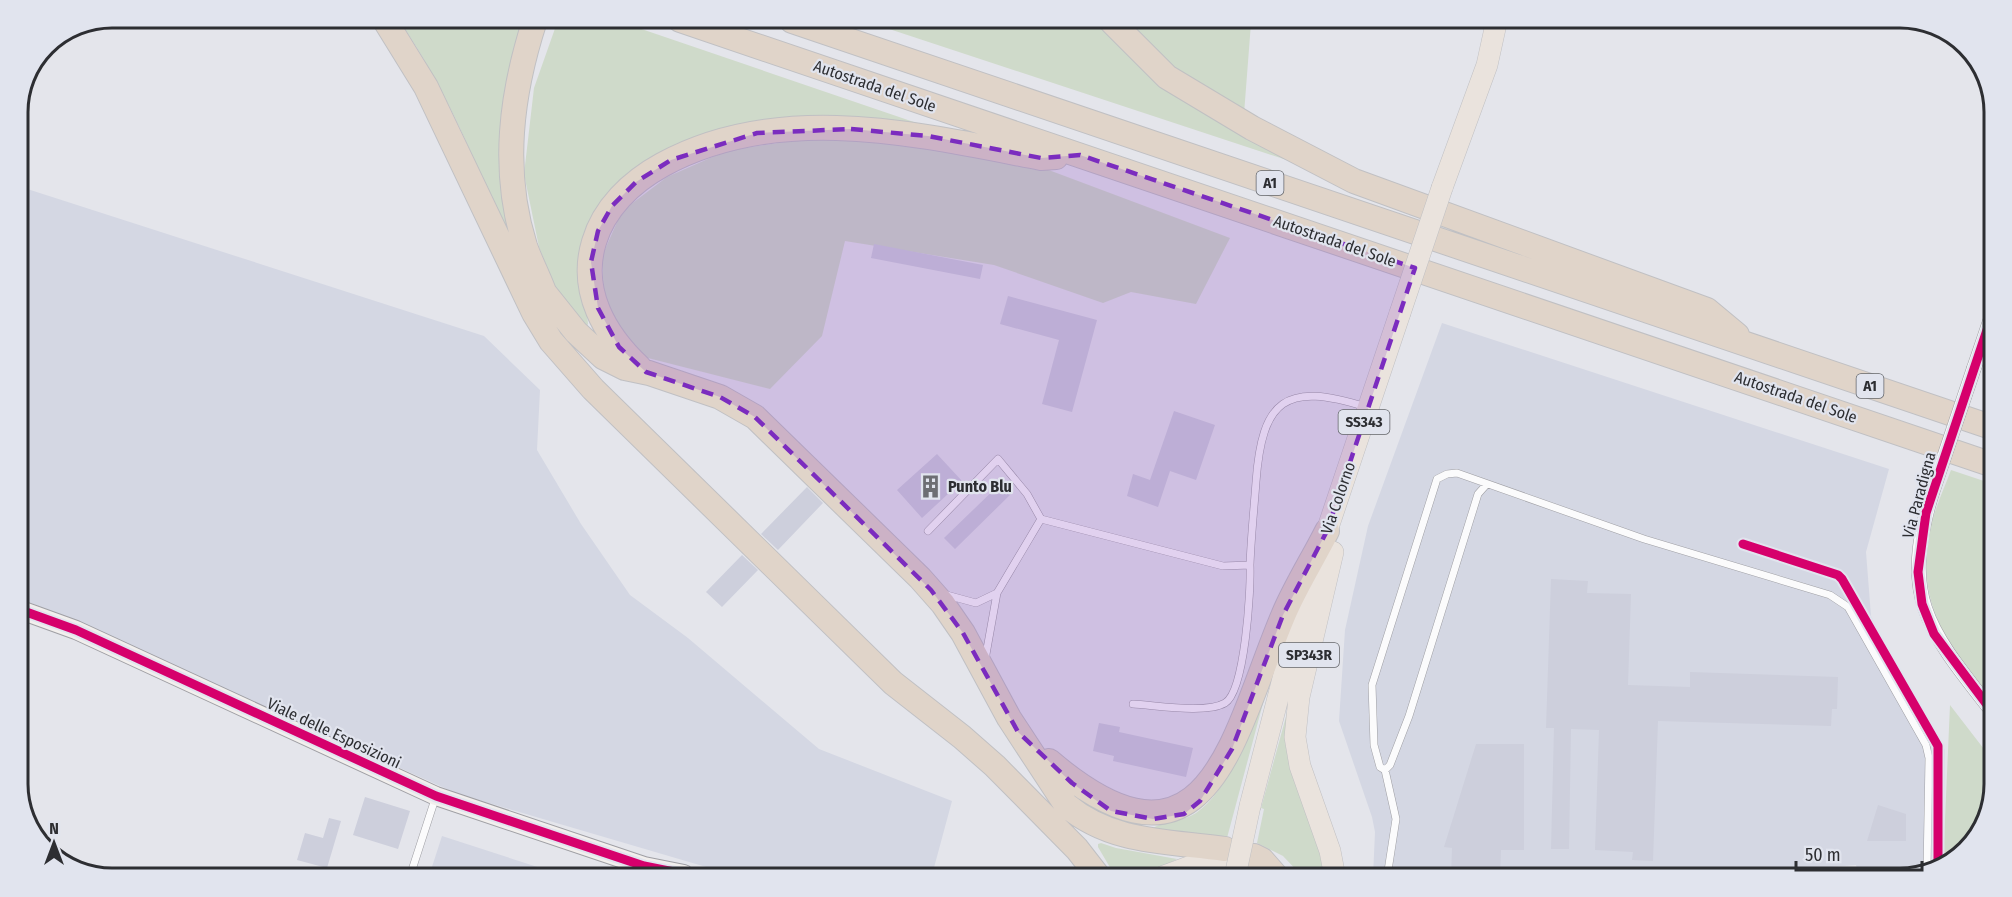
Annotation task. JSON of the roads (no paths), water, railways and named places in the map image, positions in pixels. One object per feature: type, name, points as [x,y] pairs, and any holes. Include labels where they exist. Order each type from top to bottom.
[{"type":"highway","points":[[390,29],[426,87],[534,313],[548,336],[593,390],[894,683],[963,737],[995,766],[1077,849],[1092,868]]},
{"type":"highway","points":[[532,29],[514,98],[511,166],[520,230],[573,366]]},
{"type":"highway","name":"Autostrada del Sole","points":[[707,29],[1984,462]]},
{"type":"highway","name":"Autostrada del Sole","points":[[816,29],[1983,425]]},
{"type":"highway","points":[[1119,29],[1167,77],[1252,128],[1354,181],[1707,310],[1748,344]]},
{"type":"highway","points":[[649,373],[639,367],[619,347],[606,329],[595,297],[592,252],[604,218],[623,194],[652,170],[671,160],[714,143],[757,132],[824,128],[928,136],[1041,158],[1080,155]]},
{"type":"highway","points":[[544,292],[594,350],[621,366],[720,397],[755,417],[931,590],[958,625],[1018,732],[1066,805],[1092,824],[1109,832],[1242,865],[1262,860],[1269,868]]},
{"type":"highway","points":[[1018,732],[1072,783],[1111,811],[1131,817],[1153,819],[1184,814],[1200,801],[1222,770],[1258,686],[1283,615],[1327,531]]},
{"type":"main road","name":"Via Colorno","points":[[1242,865],[1250,806],[1294,632],[1442,188],[1487,65],[1495,29]]},
{"type":"main road","name":"SP343R","points":[[1333,868],[1330,851],[1300,766],[1295,728],[1299,697],[1323,593],[1358,464],[1360,432]]},
{"type":"main road","points":[[1186,868],[1242,865]]},
{"type":"street","name":"Via Paradigna","points":[[1983,340],[1932,493],[1919,553],[1918,580],[1922,604],[1945,651],[1984,701]]},
{"type":"street","name":"Viale delle Esposizioni","points":[[29,613],[76,630],[436,796],[645,868]]},
{"type":"lane","points":[[1133,704],[1204,708],[1218,706],[1229,700],[1236,688],[1250,594],[1250,565],[1259,450],[1264,429],[1273,413],[1287,403],[1312,396],[1337,398],[1368,408]]},
{"type":"lane","points":[[928,531],[998,459],[1027,494],[1041,519],[1223,566],[1250,565]]},
{"type":"lane","points":[[1388,868],[1396,819],[1385,770],[1377,762],[1372,686],[1437,479],[1447,474],[1457,473],[1644,539],[1830,596],[1848,607],[1926,745],[1929,758],[1927,864]]},
{"type":"lane","points":[[1385,770],[1390,765],[1408,716],[1478,494],[1486,485]]},
{"type":"lane","points":[[983,669],[997,593],[1041,519]]},
{"type":"lane","points":[[931,590],[976,603],[997,593]]},
{"type":"lane","points":[[413,868],[436,796]]},
{"type":"place","name":"Punto Blu","points":[[930,486]]}]
